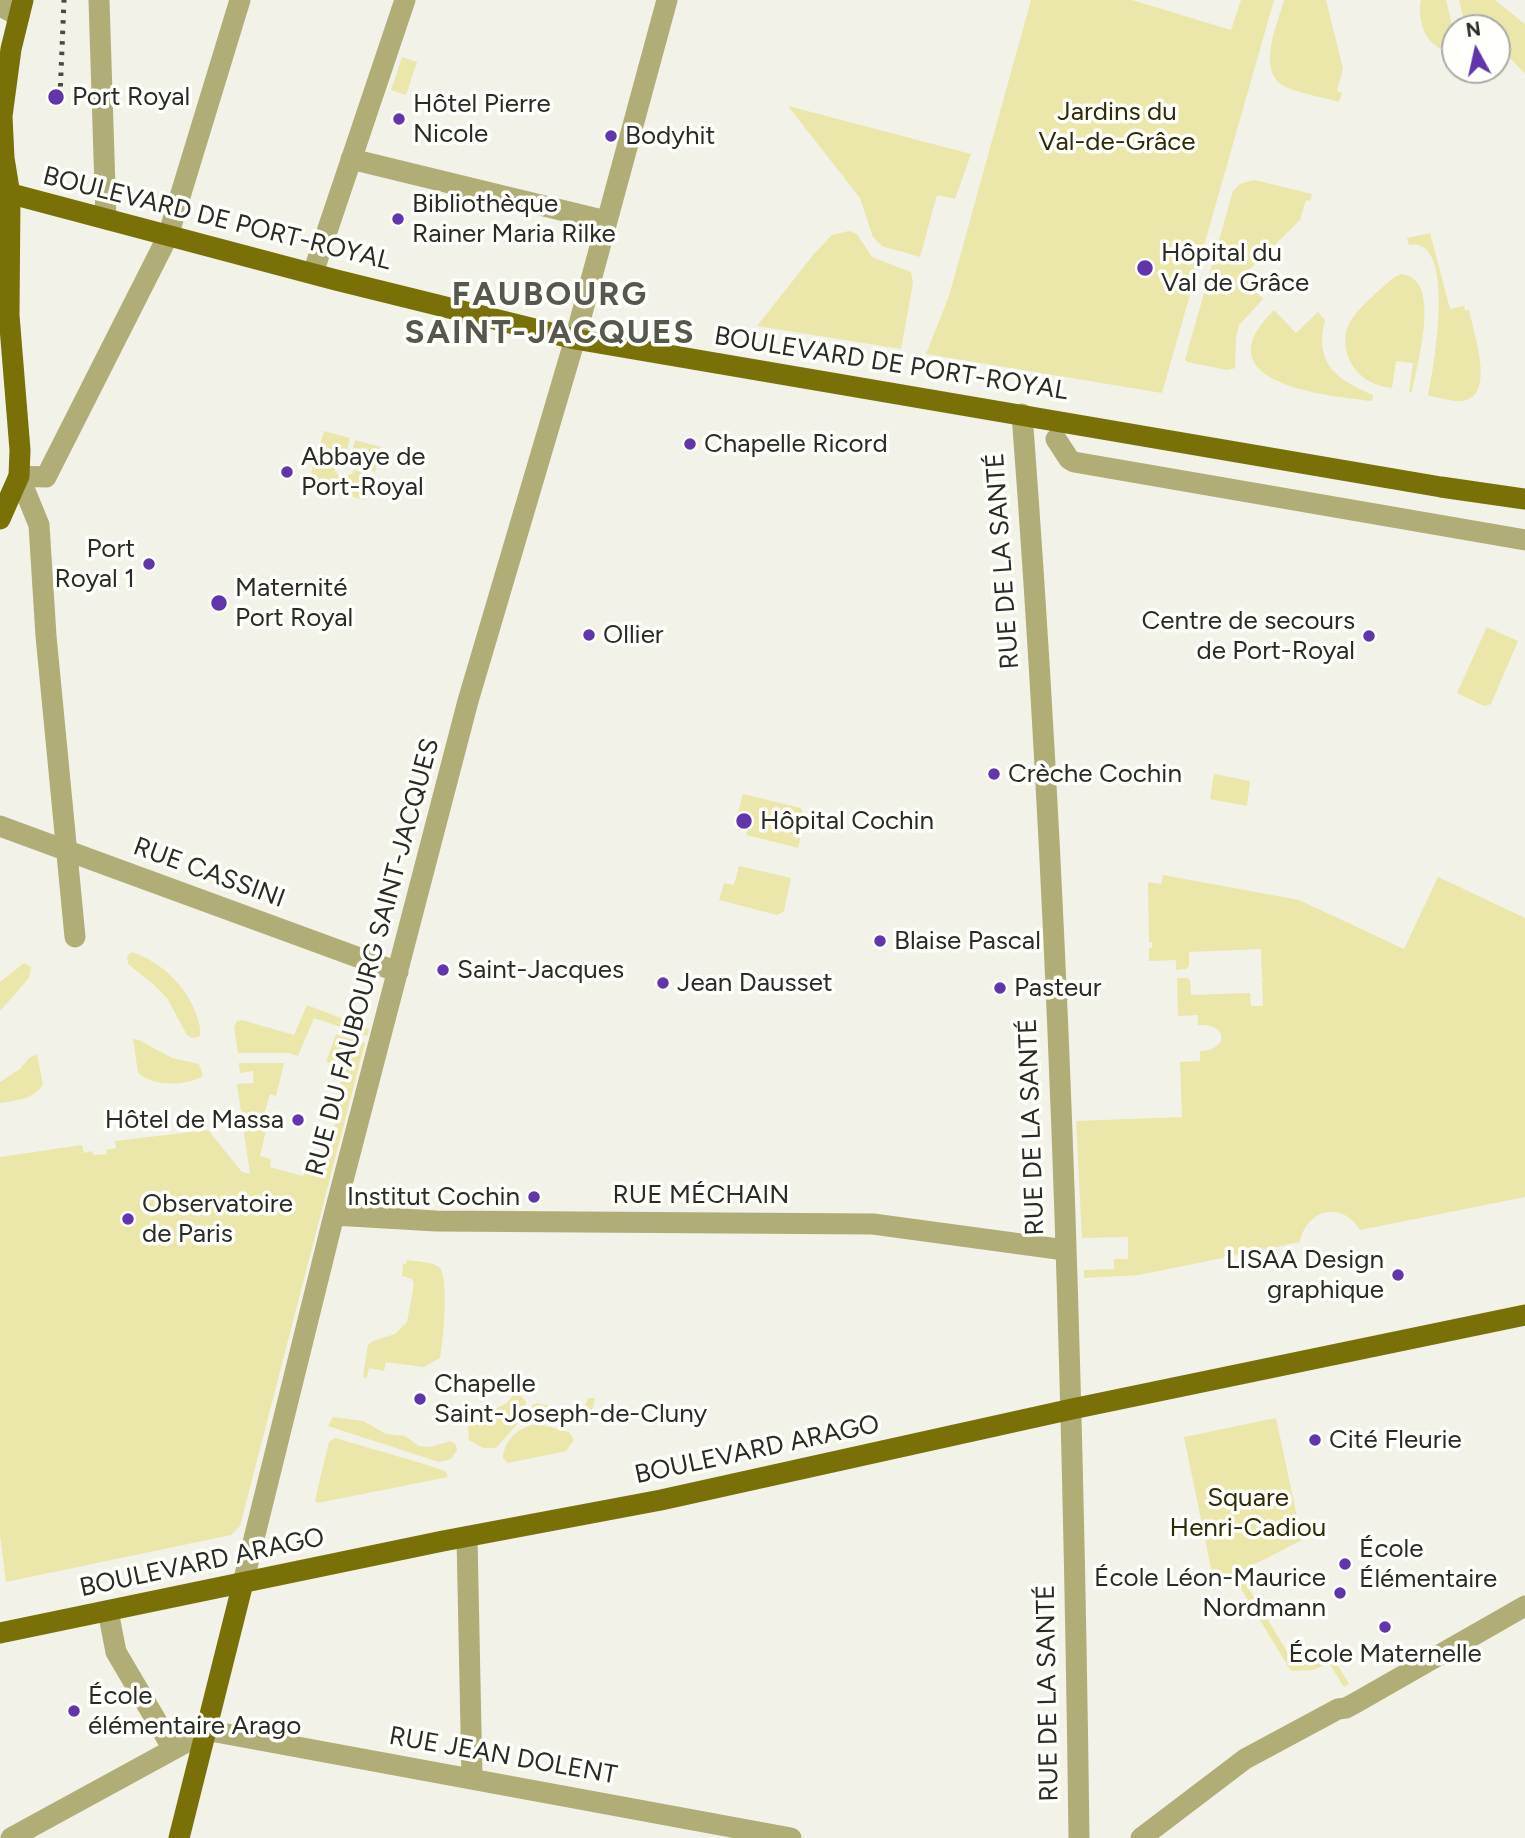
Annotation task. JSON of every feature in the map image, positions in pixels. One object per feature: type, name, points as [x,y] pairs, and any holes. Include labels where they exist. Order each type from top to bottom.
[{"type":"main road","points":[[0,519],[19,476],[20,450],[3,200],[2,88],[14,7]]},
{"type":"main road","name":"BOULEVARD DE PORT-ROYAL","points":[[3,200],[106,219],[575,339],[1429,485],[1525,499]]},
{"type":"main road","points":[[0,285],[9,315]]},
{"type":"main road","name":"BOULEVARD ARAGO","points":[[0,1633],[661,1500],[1072,1409],[1525,1315]]},
{"type":"main road","name":"RUE DU FAUBOURG SAINT-JACQUES","points":[[179,1838],[243,1583]]},
{"type":"street","points":[[99,0],[106,219]]},
{"type":"street","points":[[75,937],[38,525],[19,476],[46,477],[168,236],[240,0]]},
{"type":"street","points":[[313,273],[405,0]]},
{"type":"street","name":"RUE DU FAUBOURG SAINT-JACQUES","points":[[243,1583],[334,1215],[491,617],[530,498],[667,0]]},
{"type":"street","points":[[351,159],[606,220]]},
{"type":"street","name":"RUE DE LA SANTÉ","points":[[1022,414],[1050,855],[1072,1409],[1079,1838]]},
{"type":"street","name":"BOULEVARD DE PORT-ROYAL","points":[[1056,439],[1074,462],[1525,540]]},
{"type":"street","name":"RUE CASSINI","points":[[0,826],[398,972]]},
{"type":"street","name":"RUE MÉCHAIN","points":[[334,1215],[436,1221],[873,1224],[1065,1250]]},
{"type":"street","points":[[467,1537],[472,1779]]},
{"type":"street","points":[[1141,1838],[1245,1759],[1329,1713],[1357,1702],[1525,1606]]},
{"type":"street","points":[[108,1611],[116,1652],[173,1749]]},
{"type":"street","points":[[11,1838],[205,1732]]},
{"type":"street","name":"RUE JEAN DOLENT","points":[[205,1732],[791,1838]]},
{"type":"green space","name":"Jardins du Val-de-Grâce","points":[[1031,0],[1132,0],[1231,30],[1241,0],[1274,0],[1162,393],[926,354],[949,296]]},
{"type":"green space","points":[[1284,0],[1326,0],[1343,69],[1337,91],[1342,93],[1339,102],[1286,87],[1277,80],[1270,59],[1271,47]]},
{"type":"green space","points":[[1421,0],[1446,0],[1449,14],[1441,14],[1441,48],[1433,43],[1424,31]]},
{"type":"green space","points":[[1459,0],[1495,0],[1525,24],[1525,74],[1511,59],[1511,14],[1462,14]]},
{"type":"green space","points":[[402,57],[417,62],[406,95],[391,90]]},
{"type":"green space","points":[[788,106],[971,154],[955,199],[937,195],[920,257],[882,246],[873,237],[860,198]]},
{"type":"green space","points":[[1254,180],[1312,194],[1310,201],[1306,200],[1300,220],[1243,276],[1263,299],[1239,325],[1235,368],[1227,370],[1187,362],[1185,360],[1233,191],[1240,184]]},
{"type":"green space","points":[[849,231],[857,234],[872,257],[911,272],[913,283],[901,349],[757,326],[832,235]]},
{"type":"green space","points":[[1430,233],[1450,309],[1464,306],[1465,311],[1469,310],[1478,347],[1481,376],[1478,388],[1473,397],[1462,401],[1428,396],[1437,335],[1438,282],[1433,261],[1424,248],[1409,245],[1407,238]]},
{"type":"green space","points":[[1401,274],[1414,279],[1421,290],[1424,306],[1422,344],[1412,392],[1409,392],[1413,363],[1396,361],[1392,388],[1381,386],[1358,373],[1345,345],[1348,325],[1354,316],[1393,278]]},
{"type":"green space","points":[[1274,310],[1296,333],[1318,312],[1325,320],[1323,348],[1331,368],[1348,383],[1373,395],[1373,399],[1371,401],[1325,395],[1300,389],[1277,381],[1260,369],[1251,354],[1255,335]]},
{"type":"green space","points":[[324,431],[350,438],[346,454],[335,461],[317,455]]},
{"type":"green space","points":[[355,440],[381,447],[375,472],[356,467],[357,464],[351,456]]},
{"type":"green space","points":[[315,459],[334,464],[339,476],[335,491],[308,484]]},
{"type":"green space","points":[[354,470],[372,475],[365,500],[339,493],[343,477]]},
{"type":"green space","points":[[1487,627],[1518,641],[1491,704],[1484,706],[1457,693]]},
{"type":"green space","points":[[1214,774],[1250,781],[1247,806],[1210,799]]},
{"type":"green space","points":[[743,794],[801,808],[806,815],[798,848],[746,835],[750,816],[738,813]]},
{"type":"green space","points":[[739,866],[791,878],[784,911],[777,915],[719,900],[724,883],[734,885]]},
{"type":"green space","points":[[1163,875],[1299,900],[1404,949],[1438,877],[1525,918],[1525,1197],[1360,1230],[1344,1215],[1326,1212],[1309,1222],[1300,1242],[1139,1275],[1084,1278],[1084,1270],[1114,1269],[1114,1259],[1128,1259],[1128,1237],[1082,1238],[1076,1121],[1182,1117],[1180,1062],[1200,1061],[1200,1051],[1217,1046],[1221,1037],[1215,1028],[1198,1025],[1198,1015],[1178,1016],[1177,978],[1190,980],[1191,995],[1250,993],[1251,1006],[1263,1006],[1261,949],[1189,952],[1189,966],[1186,969],[1176,970],[1176,960],[1149,961],[1152,942],[1149,942],[1148,882],[1161,884]]},
{"type":"green space","points":[[132,952],[153,962],[180,985],[193,1005],[200,1029],[199,1037],[192,1038],[187,1035],[167,998],[128,964],[127,956]]},
{"type":"green space","points":[[24,963],[31,967],[29,978],[0,1011],[0,982]]},
{"type":"green space","points":[[307,1005],[369,1029],[367,1036],[314,1018],[298,1056],[289,1053],[238,1053],[234,1027],[237,1021],[242,1020],[294,1035]]},
{"type":"green space","points":[[336,1034],[365,1043],[240,1526],[231,1535],[6,1582],[0,1535],[0,1157],[82,1145],[84,1153],[92,1151],[94,1155],[106,1154],[106,1150],[116,1148],[115,1141],[208,1130],[242,1172],[250,1174],[237,1084],[254,1083],[253,1071],[240,1073],[239,1063],[284,1063],[276,1096],[270,1094],[260,1128],[266,1130],[260,1156],[271,1159],[270,1167],[303,1176],[306,1170],[317,1173],[325,1145],[329,1146],[338,1112],[333,1110],[344,1071],[326,1062]]},
{"type":"green space","points":[[133,1039],[172,1058],[199,1064],[203,1076],[188,1082],[170,1084],[144,1078],[138,1073]]},
{"type":"green space","points":[[37,1054],[43,1085],[29,1096],[0,1103],[0,1082]]},
{"type":"green space","points":[[407,1260],[433,1264],[440,1268],[443,1275],[444,1312],[440,1358],[423,1367],[386,1362],[384,1371],[369,1368],[367,1377],[364,1378],[368,1345],[395,1334],[407,1322],[414,1284],[412,1279],[402,1276],[403,1264],[406,1264]]},
{"type":"green space","points":[[520,1395],[526,1402],[526,1414],[496,1448],[483,1448],[469,1440],[468,1428],[478,1416],[502,1406],[512,1396]]},
{"type":"green space","points":[[590,1398],[595,1398],[589,1422],[562,1415],[560,1424],[536,1419],[530,1414],[532,1405],[537,1403],[582,1415]]},
{"type":"green space","points":[[333,1417],[363,1421],[386,1434],[405,1436],[419,1446],[431,1447],[451,1441],[457,1450],[451,1459],[439,1462],[328,1426]]},
{"type":"green space","name":"Square Henri-Cadiou","points":[[1276,1418],[1302,1540],[1239,1572],[1294,1663],[1309,1663],[1331,1654],[1349,1684],[1344,1687],[1329,1663],[1313,1670],[1291,1671],[1233,1576],[1212,1573],[1184,1437]]},
{"type":"green space","points":[[539,1424],[569,1432],[574,1440],[566,1451],[508,1463],[503,1458],[510,1439],[520,1430]]},
{"type":"green space","points":[[335,1438],[434,1467],[446,1472],[448,1477],[317,1503],[315,1500],[329,1442]]},
{"type":"railway","points":[[60,97],[64,0]]},
{"type":"place","name":"Port Royal","points":[[56,97]]},
{"type":"place","name":"Hôtel Pierre Nicole","points":[[399,119]]},
{"type":"place","name":"Bodyhit","points":[[611,136]]},
{"type":"place","name":"Bibliothèque Rainer Maria Rilke","points":[[398,219]]},
{"type":"place","name":"Hôpital du Val de Grâce","points":[[1145,268]]},
{"type":"place","name":"Chapelle Ricord","points":[[690,444]]},
{"type":"place","name":"Abbaye de Port-Royal","points":[[287,472]]},
{"type":"place","name":"Port Royal 1","points":[[149,564]]},
{"type":"place","name":"Maternité Port Royal","points":[[219,603]]},
{"type":"place","name":"Ollier","points":[[589,635]]},
{"type":"place","name":"Centre de secours de Port-Royal","points":[[1369,636]]},
{"type":"place","name":"Crèche Cochin","points":[[994,774]]},
{"type":"place","name":"Hôpital Cochin","points":[[744,821]]},
{"type":"place","name":"Blaise Pascal","points":[[880,941]]},
{"type":"place","name":"Saint-Jacques","points":[[443,970]]},
{"type":"place","name":"Jean Dausset","points":[[663,983]]},
{"type":"place","name":"Pasteur","points":[[1000,988]]},
{"type":"place","name":"Hôtel de Massa","points":[[298,1120]]},
{"type":"place","name":"Institut Cochin","points":[[534,1197]]},
{"type":"place","name":"Observatoire de Paris","points":[[128,1219]]},
{"type":"place","name":"LISAA Design graphique","points":[[1398,1275]]},
{"type":"place","name":"Chapelle Saint-Joseph-de-Cluny","points":[[420,1399]]},
{"type":"place","name":"Cité Fleurie","points":[[1315,1440]]},
{"type":"place","name":"École Élémentaire","points":[[1345,1564]]},
{"type":"place","name":"École Léon-Maurice Nordmann","points":[[1340,1593]]},
{"type":"place","name":"École Maternelle","points":[[1385,1627]]},
{"type":"place","name":"École élémentaire Arago","points":[[74,1711]]},
{"type":"district","name":"FAUBOURG SAINT-JACQUES","points":[[550,314]]}]
